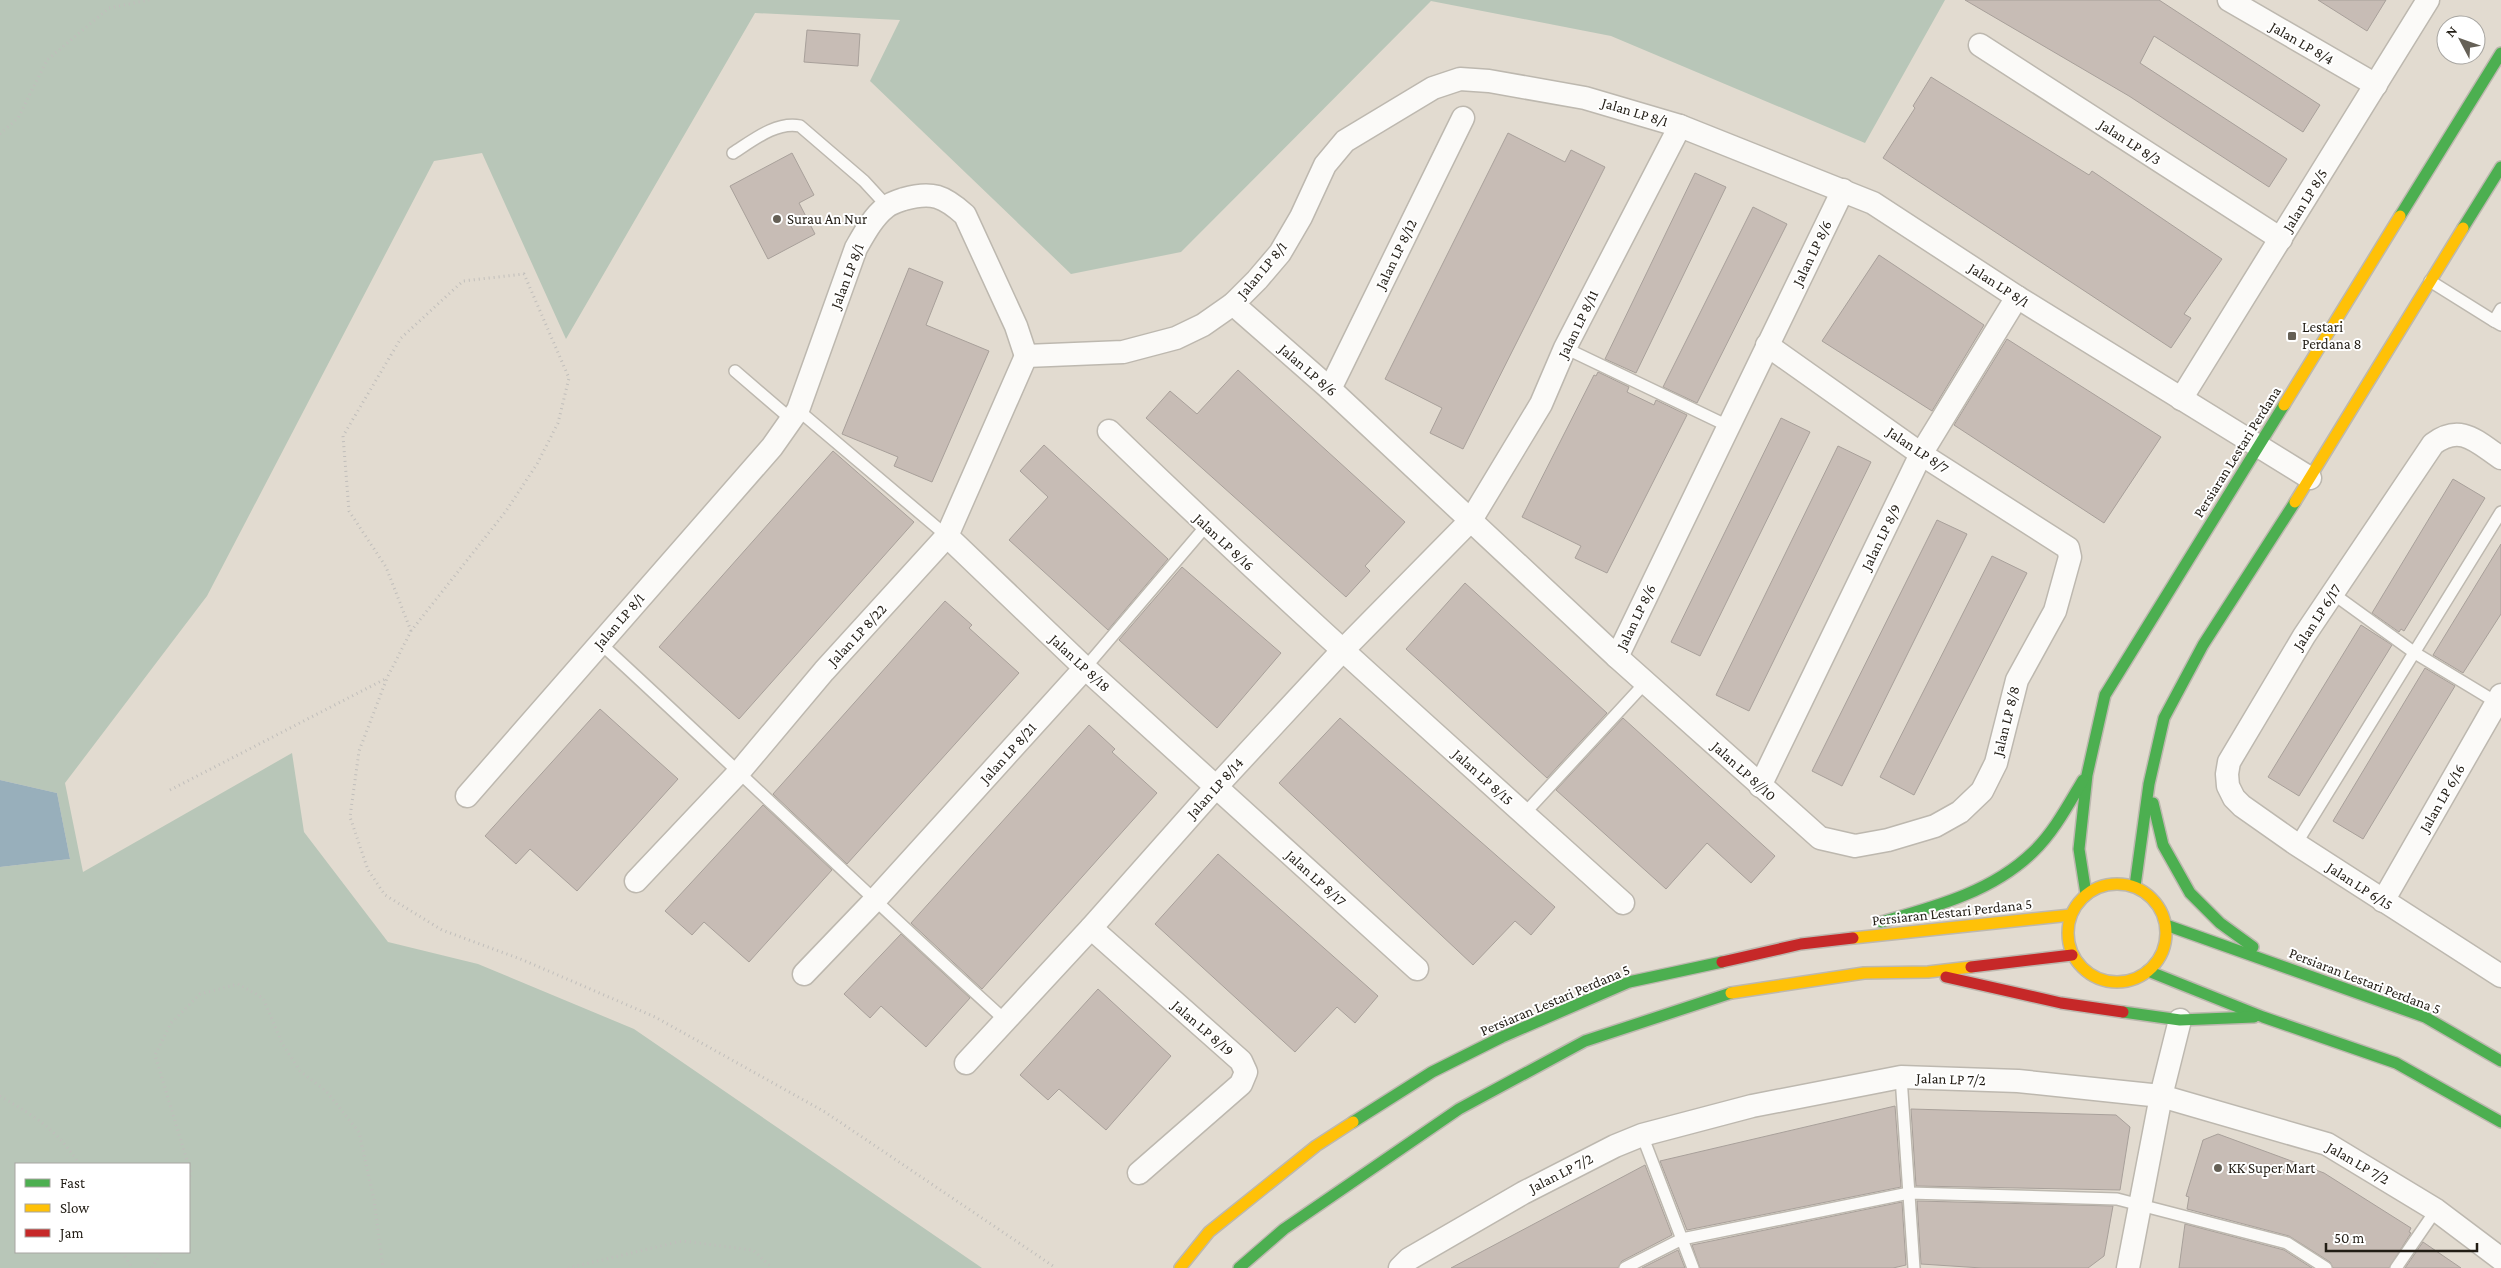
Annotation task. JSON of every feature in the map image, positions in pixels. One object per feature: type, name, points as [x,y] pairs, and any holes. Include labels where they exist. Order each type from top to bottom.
[{"type":"main road","name":"Persiaran Lestari Perdana","points":[[2086,894],[2079,849],[2087,775],[2105,695],[2501,53]]},
{"type":"main road","points":[[2135,886],[2149,784],[2164,718],[2203,645],[2310,478],[2501,167]]},
{"type":"main road","points":[[1801,944],[1934,908],[1997,878],[2032,853],[2061,817],[2087,775]]},
{"type":"main road","points":[[2149,784],[2163,845],[2190,893],[2220,923],[2270,960]]},
{"type":"main road","points":[[2110,884],[2135,886],[2156,902],[2166,925],[2163,950],[2148,971],[2128,981],[2106,981],[2086,972],[2072,955],[2067,935],[2071,915],[2086,894],[2110,884]]},
{"type":"main road","name":"Persiaran Lestari Perdana 5","points":[[1180,1268],[1209,1232],[1316,1146],[1432,1072],[1502,1037],[1629,982],[1801,944],[2071,915]]},
{"type":"main road","points":[[2166,925],[2270,960]]},
{"type":"main road","points":[[1239,1268],[1284,1229],[1459,1110],[1585,1041],[1723,994],[1864,973],[1928,972],[2072,955]]},
{"type":"main road","name":"Persiaran Lestari Perdana 5","points":[[2270,960],[2425,1017],[2501,1061]]},
{"type":"main road","points":[[2148,971],[2262,1017],[2396,1063],[2501,1122]]},
{"type":"main road","points":[[1928,972],[2061,1003],[2180,1020],[2262,1017]]},
{"type":"main road","points":[[1268,1258],[1284,1229]]},
{"type":"street","name":"Jalan LP 8/4","points":[[2229,0],[2376,85]]},
{"type":"street","name":"Jalan LP 8/5","points":[[2181,399],[2428,0]]},
{"type":"street","name":"Jalan LP 8/3","points":[[1980,45],[2281,238]]},
{"type":"street","name":"Jalan LP 8/1","points":[[467,796],[772,447],[795,415],[856,248],[865,232],[887,206],[914,196],[935,195],[950,202],[964,215],[1016,326],[1026,356],[1123,352],[1176,338],[1203,325],[1232,304],[1257,280],[1280,252],[1301,217],[1325,165],[1345,141],[1433,88],[1460,79],[1524,86],[1585,98],[1680,126],[1873,202],[2017,297],[2310,478]]},
{"type":"street","name":"Jalan LP 8/12","points":[[1330,389],[1463,118]]},
{"type":"street","name":"Jalan LP 8/11","points":[[1471,520],[1541,404],[1566,348],[1680,126]]},
{"type":"street","name":"Jalan LP 8/6","points":[[1232,304],[1330,389],[1617,657],[1843,190]]},
{"type":"street","name":"Jalan LP 8/9","points":[[1760,786],[1921,454],[2017,297]]},
{"type":"street","name":"Jalan LP 8/7","points":[[1767,345],[1921,454],[2064,544],[2070,552]]},
{"type":"street","name":"Jalan LP 8/22","points":[[636,881],[740,772],[824,671],[947,536],[1026,356]]},
{"type":"street","name":"Jalan LP 8/16","points":[[1109,431],[1206,526],[1342,651]]},
{"type":"street","name":"Jalan LP 6/17","points":[[2228,786],[2229,762],[2304,636],[2433,444],[2443,436],[2457,433],[2471,438],[2501,458]]},
{"type":"street","name":"Jalan LP 8/14","points":[[966,1063],[1342,651],[1471,520]]},
{"type":"street","name":"Jalan LP 8/18","points":[[947,536],[1085,668],[1216,787]]},
{"type":"street","name":"Jalan LP 8/8","points":[[1888,840],[1935,826],[1960,812],[1982,791],[1996,763],[2016,680],[2055,611],[2070,552]]},
{"type":"street","name":"Jalan LP 8/15","points":[[1342,651],[1624,903]]},
{"type":"street","name":"Jalan LP 8//10","points":[[1617,657],[1820,838],[1855,846],[1888,840]]},
{"type":"street","name":"Jalan LP 8/21","points":[[804,974],[874,901],[1085,668]]},
{"type":"street","name":"Jalan LP 6/16","points":[[2383,901],[2499,698]]},
{"type":"street","name":"Jalan LP 6/15","points":[[2228,786],[2234,798],[2242,806],[2296,844],[2501,976]]},
{"type":"street","name":"Jalan LP 8/17","points":[[1216,787],[1417,969]]},
{"type":"street","name":"Jalan LP 8/19","points":[[1090,928],[1241,1061],[1246,1072],[1241,1084],[1139,1173]]},
{"type":"street","points":[[2128,1268],[2161,1096],[2180,1020]]},
{"type":"street","name":"Jalan LP 7/2","points":[[1400,1268],[1409,1259],[1524,1193],[1615,1146],[1642,1135],[1752,1106],[1900,1077],[2018,1081],[2161,1096],[2327,1144],[2436,1210],[2501,1259]]},
{"type":"lane","points":[[733,153],[788,123],[800,126],[864,181],[887,206]]},
{"type":"lane","points":[[2430,281],[2497,323],[2501,308]]},
{"type":"lane","points":[[1566,348],[1728,426]]},
{"type":"lane","points":[[736,371],[795,415],[947,536]]},
{"type":"lane","points":[[2296,844],[2501,512]]},
{"type":"lane","name":"Jalan LP 8/21","points":[[1085,668],[1206,526]]},
{"type":"lane","points":[[2332,593],[2415,653],[2499,698]]},
{"type":"lane","points":[[600,643],[740,772],[874,901],[1005,1020]]},
{"type":"lane","points":[[1524,814],[1646,682]]},
{"type":"lane","points":[[1900,1077],[1914,1268]]},
{"type":"lane","points":[[1642,1135],[1693,1268]]},
{"type":"lane","points":[[1625,1268],[1682,1239],[1909,1193],[2117,1199],[2287,1243],[2326,1268]]},
{"type":"lane","points":[[2396,1268],[2436,1210]]},
{"type":"path","points":[[0,134],[18,118],[47,60],[109,8],[149,0]]},
{"type":"path","points":[[411,631],[386,567],[349,511],[343,436],[401,338],[463,281],[524,274],[569,378],[558,423],[537,464],[506,511],[411,631],[387,678],[358,751],[350,817],[368,870],[385,895],[442,930],[523,960],[655,1017],[825,1112],[1056,1268]]},
{"type":"path","points":[[170,790],[387,678]]},
{"type":"path","points":[[188,1163],[155,1055],[171,1023],[200,994],[238,984],[264,998],[282,1043],[300,1071],[326,1091],[359,1132],[374,1200],[382,1268]]},
{"type":"path","points":[[0,1096],[38,1118],[66,1143],[78,1163]]},
{"type":"path","points":[[568,1268],[682,1241],[753,1250],[772,1268]]},
{"type":"path","points":[[123,1253],[132,1268]]},
{"type":"path","points":[[152,1268],[161,1253]]},
{"type":"green space","points":[[0,0],[1945,0],[1865,143],[1611,36],[1431,1],[1181,252],[1071,274],[870,81],[900,20],[755,13],[566,339],[482,153],[434,161],[207,596],[65,783],[83,872],[292,753],[304,832],[388,942],[478,964],[634,1029],[982,1268],[0,1268],[0,867],[70,859],[57,793],[0,780]]},
{"type":"water","points":[[0,780],[57,793],[70,859],[0,867]]},
{"type":"building","points":[[1965,0],[2159,0],[2320,105],[2303,132],[2154,36],[2140,63],[2287,159],[2269,187],[2129,96]]},
{"type":"building","points":[[2318,0],[2386,0],[2367,31]]},
{"type":"building","points":[[807,30],[860,34],[858,66],[804,62]]},
{"type":"building","points":[[1931,77],[2089,175],[2092,171],[2222,259],[2184,314],[2191,318],[2171,348],[1883,158],[1915,108],[1913,106]]},
{"type":"building","points":[[1508,133],[1565,162],[1571,150],[1605,167],[1463,449],[1430,433],[1442,408],[1385,379]]},
{"type":"building","name":"Surau An Nur","points":[[792,153],[814,195],[799,203],[815,234],[768,259],[730,186]]},
{"type":"building","points":[[1695,173],[1726,187],[1636,373],[1605,359]]},
{"type":"building","points":[[1753,207],[1787,224],[1697,403],[1663,387]]},
{"type":"building","points":[[1879,255],[1984,325],[1932,411],[1822,341]]},
{"type":"building","points":[[909,268],[943,282],[926,325],[989,351],[932,482],[894,466],[898,457],[842,434]]},
{"type":"building","points":[[2007,339],[2161,437],[2104,523],[1954,425]]},
{"type":"building","points":[[1238,370],[1405,522],[1365,566],[1370,571],[1346,597],[1146,418],[1170,391],[1197,414]]},
{"type":"building","points":[[1598,372],[1629,387],[1627,392],[1654,405],[1656,400],[1687,415],[1607,573],[1575,558],[1581,546],[1522,517],[1594,375],[1596,376]]},
{"type":"building","points":[[1781,418],[1810,432],[1700,656],[1671,642]]},
{"type":"building","points":[[1044,445],[1168,559],[1108,630],[1009,540],[1048,497],[1020,471]]},
{"type":"building","points":[[1838,446],[1871,462],[1749,711],[1716,695]]},
{"type":"building","points":[[833,451],[914,522],[739,719],[659,647]]},
{"type":"building","points":[[2453,479],[2485,498],[2404,631],[2401,629],[2399,632],[2372,613]]},
{"type":"building","points":[[1937,520],[1967,534],[1842,786],[1812,771]]},
{"type":"building","points":[[2501,544],[2501,614],[2463,673],[2433,655]]},
{"type":"building","points":[[1992,556],[2027,573],[1914,795],[1880,777]]},
{"type":"building","points":[[1182,567],[1281,653],[1217,728],[1119,640]]},
{"type":"building","points":[[1465,583],[1607,713],[1547,778],[1406,649]]},
{"type":"building","points":[[945,601],[972,625],[969,628],[1019,673],[847,864],[773,794]]},
{"type":"building","points":[[2361,625],[2392,645],[2299,796],[2268,777]]},
{"type":"building","points":[[2425,668],[2455,686],[2363,839],[2333,821]]},
{"type":"building","points":[[600,709],[678,779],[577,891],[530,849],[516,864],[485,836]]},
{"type":"building","points":[[1340,718],[1555,907],[1531,935],[1515,921],[1473,965],[1279,783]]},
{"type":"building","points":[[1623,718],[1775,856],[1751,883],[1707,843],[1666,889],[1556,790]]},
{"type":"building","points":[[1089,725],[1115,749],[1112,752],[1157,793],[982,989],[911,923]]},
{"type":"building","points":[[763,805],[832,870],[749,962],[704,922],[692,935],[665,911]]},
{"type":"building","points":[[1218,854],[1378,996],[1355,1023],[1337,1007],[1295,1052],[1155,924]]},
{"type":"building","points":[[901,934],[970,998],[926,1047],[881,1006],[870,1018],[844,994]]},
{"type":"building","points":[[1098,989],[1171,1056],[1106,1130],[1059,1089],[1048,1100],[1020,1075]]},
{"type":"building","points":[[1895,1106],[1901,1187],[1687,1230],[1660,1161]]},
{"type":"building","points":[[1911,1109],[2116,1115],[2130,1127],[2120,1190],[1916,1186]]},
{"type":"building","points":[[2218,1134],[2324,1173],[2411,1228],[2409,1232],[2411,1233],[2389,1268],[2333,1268],[2330,1262],[2289,1236],[2187,1209],[2189,1197],[2186,1196],[2203,1140]]},
{"type":"building","points":[[1645,1165],[1672,1235],[1622,1261],[1618,1268],[1451,1268]]},
{"type":"building","points":[[1917,1201],[2113,1206],[2104,1256],[2088,1268],[1982,1268],[1921,1264]]},
{"type":"building","points":[[1902,1202],[1906,1265],[1893,1268],[1700,1268],[1692,1245]]},
{"type":"building","points":[[2185,1224],[2284,1250],[2312,1268],[2179,1268]]},
{"type":"building","points":[[2423,1242],[2461,1268],[2405,1268]]},
{"type":"building","points":[[1678,1250],[1685,1268],[1642,1268]]},
{"type":"traffic: fast","points":[[2400,216],[2501,53]]},
{"type":"traffic: fast","points":[[2463,228],[2501,167]]},
{"type":"traffic: fast","points":[[2086,894],[2079,849],[2087,775],[2105,695],[2284,405]]},
{"type":"traffic: fast","points":[[2135,886],[2149,784],[2164,718],[2203,645],[2295,502]]},
{"type":"traffic: fast","points":[[1881,922],[1942,904],[1962,896],[1981,888],[2017,866],[2048,836],[2083,780]]},
{"type":"traffic: fast","points":[[2153,803],[2163,845],[2190,893],[2220,923],[2253,947]]},
{"type":"traffic: fast","points":[[2166,925],[2425,1017],[2501,1061]]},
{"type":"traffic: fast","points":[[1353,1122],[1432,1072],[1502,1037],[1629,982],[1722,962]]},
{"type":"traffic: fast","points":[[2148,971],[2263,1017],[2396,1063],[2501,1122]]},
{"type":"traffic: fast","points":[[1239,1268],[1284,1229],[1459,1109],[1585,1041],[1731,993]]},
{"type":"traffic: fast","points":[[2123,1012],[2180,1020],[2254,1017]]},
{"type":"traffic: slow","points":[[2284,405],[2400,216]]},
{"type":"traffic: slow","points":[[2295,502],[2463,228]]},
{"type":"traffic: slow","points":[[2117,884],[2136,888],[2151,899],[2162,914],[2166,933],[2162,952],[2151,967],[2136,978],[2117,982],[2098,978],[2083,967],[2072,952],[2068,933],[2072,914],[2083,899],[2098,888],[2117,884]]},
{"type":"traffic: slow","points":[[1853,938],[2071,915]]},
{"type":"traffic: slow","points":[[1731,993],[1864,973],[1928,972],[1971,967]]},
{"type":"traffic: slow","points":[[1180,1268],[1209,1232],[1316,1146],[1353,1122]]},
{"type":"traffic: jam","points":[[1722,962],[1801,944],[1853,938]]},
{"type":"traffic: jam","points":[[1971,967],[2072,955]]},
{"type":"traffic: jam","points":[[1946,977],[2061,1003],[2123,1012]]},
{"type":"place","name":"Surau An Nur","points":[[777,219]]},
{"type":"place","name":"Lestari Perdana 8","points":[[2292,336]]},
{"type":"place","name":"KK Super Mart","points":[[2218,1168]]}]
